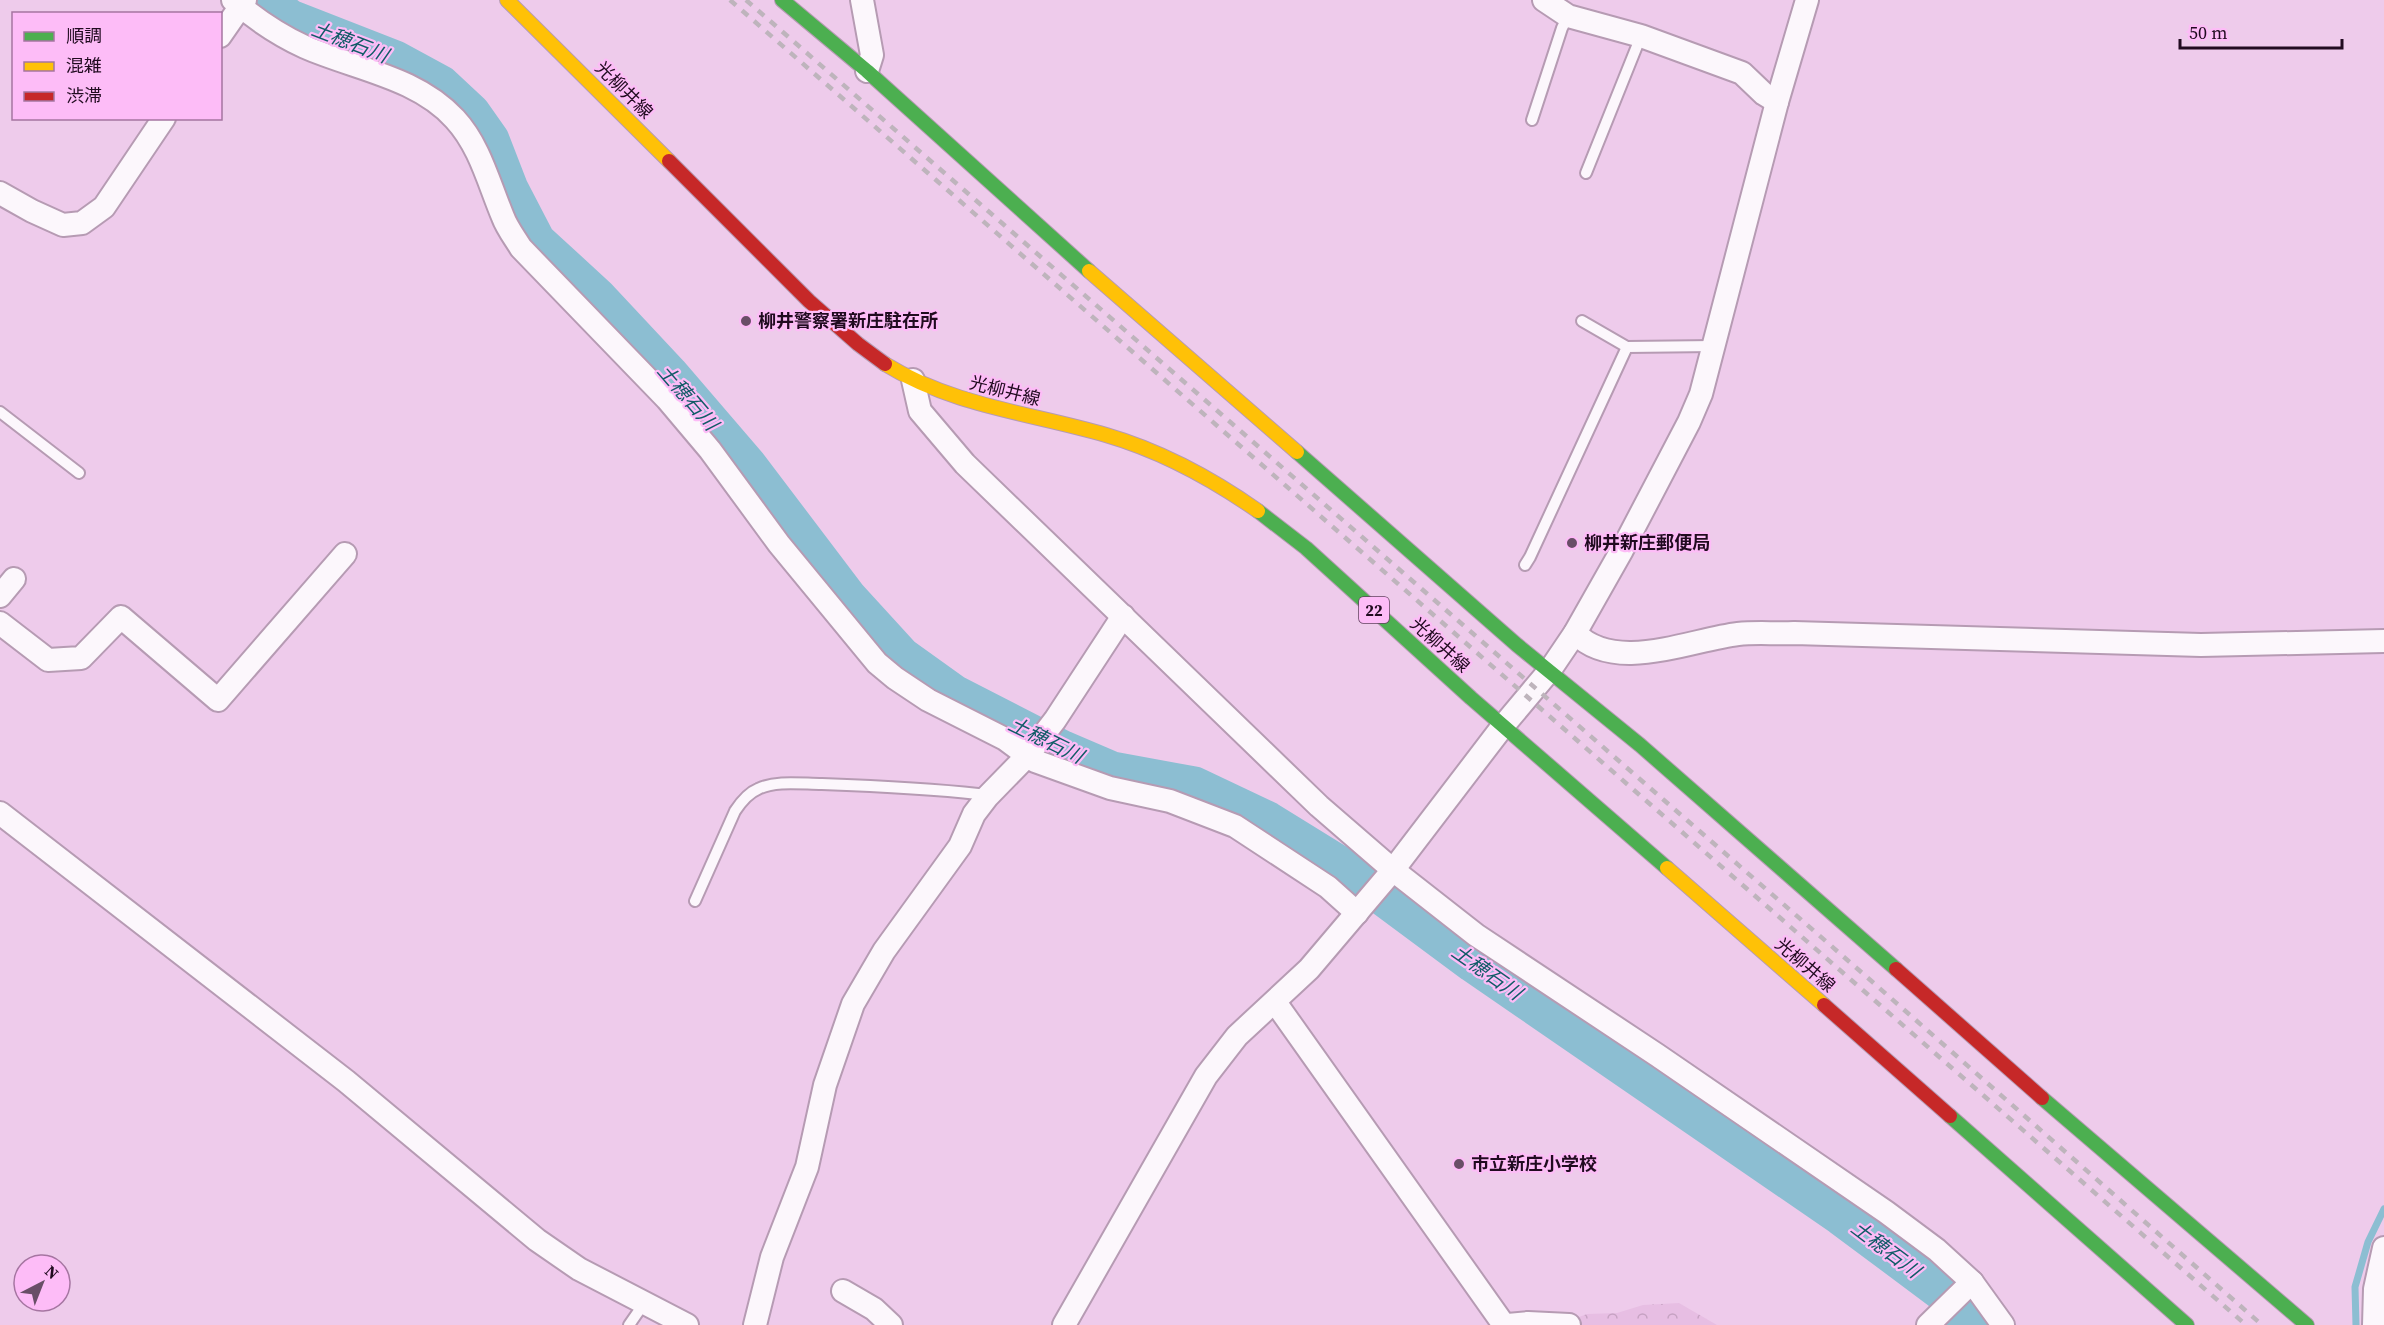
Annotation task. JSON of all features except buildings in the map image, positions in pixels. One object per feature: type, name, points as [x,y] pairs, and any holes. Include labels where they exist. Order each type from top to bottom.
[{"type":"main road","name":"光柳井線","points":[[507,0],[826,317],[877,360],[913,380],[958,398],[1107,435],[1164,456],[1206,477],[1258,510],[1304,548],[1503,726],[1660,860],[2187,1325]]},
{"type":"main road","points":[[782,0],[867,71],[1120,298],[1517,645],[1649,753],[2142,1185],[2307,1325]]},
{"type":"street","points":[[862,0],[872,55],[867,71]]},
{"type":"street","points":[[1544,0],[1568,16],[1641,36],[1742,74],[1764,94],[1777,102]]},
{"type":"street","points":[[1064,1325],[1206,1076],[1237,1036],[1309,969],[1390,873],[1503,726],[1550,670],[1575,633],[1622,550],[1689,422],[1701,394],[1777,102],[1807,0]]},
{"type":"street","points":[[222,33],[241,2],[256,19],[304,46],[412,88],[436,100],[457,121],[475,147],[504,220],[521,248],[667,399],[710,450],[779,544],[877,663],[895,678],[928,700],[1029,753],[1035,761],[1110,788],[1170,801],[1235,826],[1362,907]]},
{"type":"street","points":[[0,193],[63,225],[82,224],[104,207],[163,120]]},
{"type":"street","points":[[913,380],[920,411],[965,464],[1390,873],[1476,935],[1657,1055],[1886,1212],[1937,1250],[1972,1282],[2003,1325]]},
{"type":"street","points":[[0,623],[48,660],[81,658],[121,617],[218,700],[345,554]]},
{"type":"street","points":[[755,1325],[771,1257],[807,1167],[825,1085],[853,1004],[884,951],[960,846],[974,814],[1029,753],[1054,720],[1123,616]]},
{"type":"street","points":[[1575,633],[1583,641],[1606,652],[1644,653],[1740,634],[1794,633],[2201,645],[2384,641]]},
{"type":"street","points":[[0,813],[346,1081],[537,1240],[579,1269],[687,1325]]},
{"type":"street","points":[[1275,1002],[1506,1325],[1528,1323],[1569,1325]]},
{"type":"street","points":[[2374,1325],[2375,1289],[2384,1248]]},
{"type":"street","points":[[1928,1325],[1972,1282]]},
{"type":"street","points":[[843,1291],[874,1309],[891,1325]]},
{"type":"lane","points":[[1532,120],[1568,16]]},
{"type":"lane","points":[[1586,173],[1641,36]]},
{"type":"lane","points":[[1582,321],[1628,348],[1714,346]]},
{"type":"lane","points":[[1525,565],[1628,348]]},
{"type":"lane","points":[[0,412],[79,473]]},
{"type":"lane","points":[[695,901],[735,811],[743,799],[757,789],[772,784],[905,786],[987,797]]},
{"type":"lane","points":[[629,1325],[645,1302]]},
{"type":"green space","points":[[1679,1303],[1717,1325],[1575,1325],[1571,1320],[1587,1314],[1617,1313],[1643,1305]]},
{"type":"waterway","name":"土穂石川","points":[[265,0],[290,19],[395,60],[441,85],[471,113],[490,140],[509,189],[536,241],[597,297],[669,374],[748,466],[848,598],[901,656],[954,694],[1063,750],[1112,771],[1194,786],[1268,821],[1349,871],[1473,963],[1841,1216],[1943,1292],[1969,1325]]},
{"type":"waterway","points":[[2356,1325],[2355,1287],[2368,1242],[2384,1209]]},
{"type":"railway","points":[[730,0],[2246,1325]]},
{"type":"railway","points":[[746,0],[1860,971],[2262,1325]]},
{"type":"traffic: fast","points":[[782,0],[867,71],[1089,271]]},
{"type":"traffic: fast","points":[[1297,452],[1517,645],[1640,745],[1896,969]]},
{"type":"traffic: fast","points":[[1258,511],[1306,548],[1471,698],[1667,868]]},
{"type":"traffic: fast","points":[[2042,1098],[2307,1325]]},
{"type":"traffic: fast","points":[[1950,1116],[2187,1325]]},
{"type":"traffic: slow","points":[[507,0],[669,161]]},
{"type":"traffic: slow","points":[[1089,271],[1297,452]]},
{"type":"traffic: slow","points":[[885,364],[938,390],[965,399],[1078,427],[1146,449],[1204,477],[1258,511]]},
{"type":"traffic: slow","points":[[1667,868],[1824,1005]]},
{"type":"traffic: jam","points":[[669,161],[809,301],[858,344],[885,364]]},
{"type":"traffic: jam","points":[[1896,969],[2042,1098]]},
{"type":"traffic: jam","points":[[1824,1005],[1950,1116]]},
{"type":"place","name":"柳井警察署新庄駐在所","points":[[746,321]]},
{"type":"place","name":"柳井新庄郵便局","points":[[1572,543]]},
{"type":"place","name":"市立新庄小学校","points":[[1459,1164]]}]
